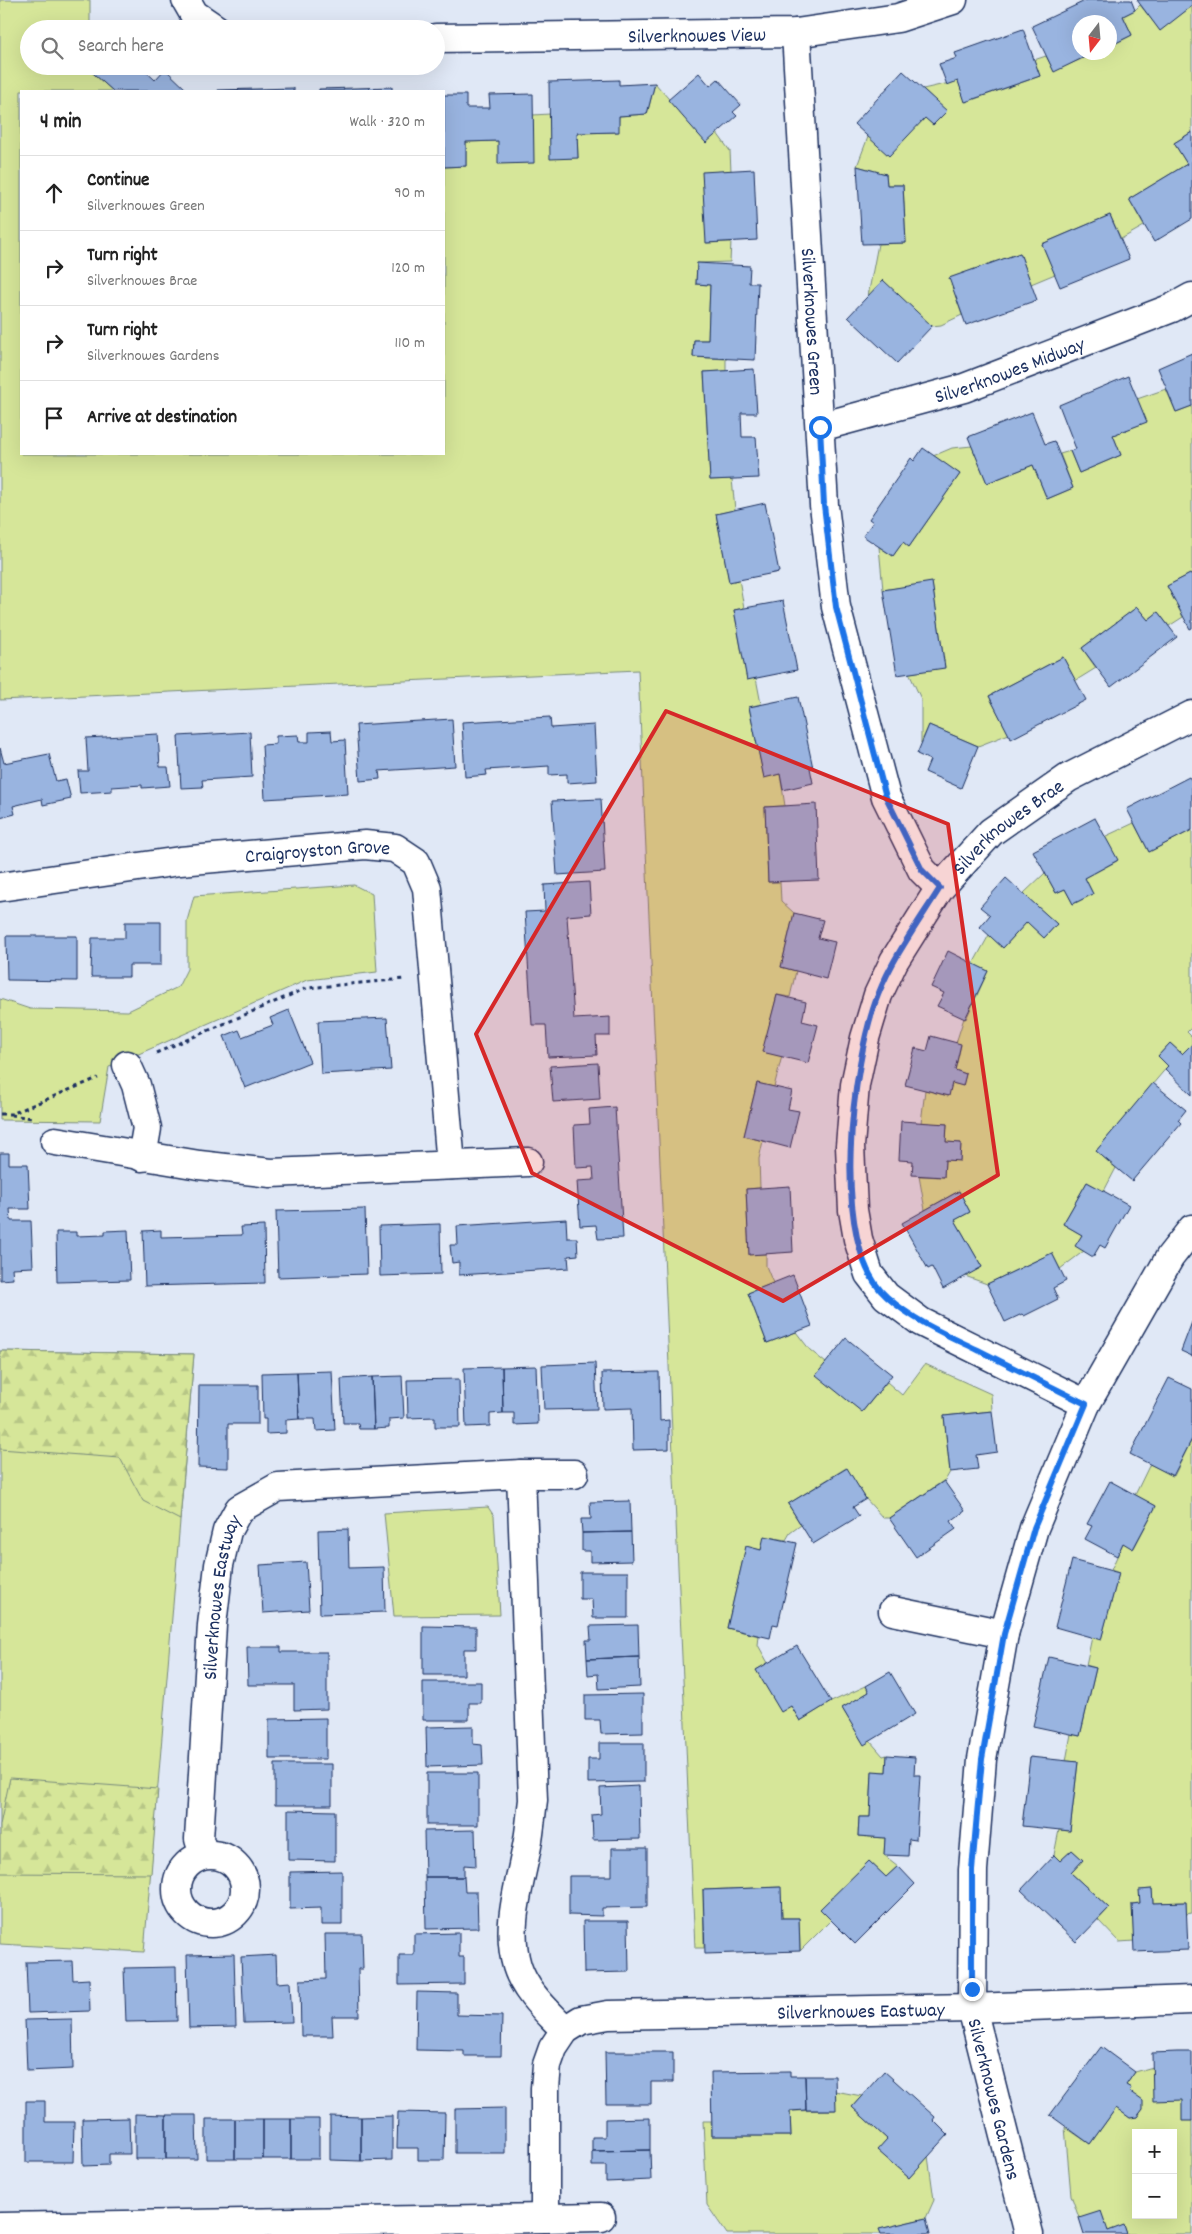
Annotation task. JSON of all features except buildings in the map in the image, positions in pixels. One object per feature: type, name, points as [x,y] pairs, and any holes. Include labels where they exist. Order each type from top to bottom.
[{"type":"street","points":[[186,0],[194,14],[203,20]]},
{"type":"street","name":"Silverknowes View","points":[[445,38],[796,32],[898,18],[954,0]]},
{"type":"street","name":"Silverknowes Green","points":[[796,32],[824,505],[838,616],[886,797],[922,870],[940,888]]},
{"type":"street","name":"Silverknowes Midway","points":[[820,427],[964,388],[1172,308],[1192,297]]},
{"type":"street","name":"Silverknowes Brae","points":[[1086,1404],[921,1322],[886,1296],[869,1274],[858,1239],[853,1210],[850,1146],[855,1085],[865,1038],[878,995],[894,961],[940,888],[991,832],[1060,784],[1192,715]]},
{"type":"street","name":"Craigroyston Grove","points":[[0,887],[180,861],[365,845],[395,848],[416,862],[427,888],[451,1165]]},
{"type":"street","points":[[127,1065],[136,1085],[146,1128],[142,1157]]},
{"type":"street","points":[[55,1142],[200,1166],[271,1173],[528,1162]]},
{"type":"street","name":"Silverknowes Gardens","points":[[1029,2234],[972,2008],[972,1870],[982,1759],[1004,1634],[1034,1528],[1086,1404],[1170,1257],[1192,1228]]},
{"type":"street","points":[[520,1474],[533,1800],[527,1846],[515,1896],[513,1932],[517,1966],[533,1996],[565,2030],[550,2056],[545,2088],[545,2218]]},
{"type":"street","name":"Silverknowes Eastway","points":[[204,1856],[199,1839],[212,1625],[223,1546],[239,1508],[278,1487],[520,1474],[574,1474]]},
{"type":"street","points":[[893,1611],[1004,1634]]},
{"type":"street","name":"Silverknowes Eastway","points":[[565,2030],[581,2020],[608,2015],[972,2008],[1192,2000]]},
{"type":"street","points":[[0,2227],[601,2217]]},
{"type":"path","points":[[0,1114],[11,1114],[307,988],[434,976]]},
{"type":"highlighted area","points":[[666,711],[948,824],[998,1175],[783,1301],[532,1173],[476,1034]]},
{"type":"green space","points":[[0,0],[90,0],[90,20],[20,20],[20,75],[95,75],[112,90],[20,90],[20,455],[445,455],[445,167],[466,166],[466,142],[498,141],[533,115],[550,114],[578,158],[577,133],[618,132],[619,116],[647,114],[655,83],[706,142],[717,133],[730,151],[731,171],[707,243],[731,242],[730,262],[697,263],[696,284],[710,285],[708,340],[694,340],[693,357],[726,359],[726,371],[704,372],[710,480],[732,479],[735,510],[716,514],[729,581],[739,579],[744,608],[734,610],[747,679],[756,678],[761,704],[749,707],[764,777],[780,774],[785,806],[765,807],[768,882],[780,882],[781,901],[794,913],[781,967],[796,971],[790,997],[777,995],[763,1051],[782,1056],[774,1087],[757,1083],[744,1136],[763,1141],[759,1159],[760,1188],[746,1189],[749,1254],[766,1254],[766,1266],[773,1283],[748,1293],[767,1343],[796,1332],[810,1350],[826,1363],[862,1412],[887,1382],[902,1395],[925,1364],[991,1394],[992,1411],[944,1416],[950,1472],[946,1479],[889,1518],[883,1518],[866,1499],[846,1468],[788,1504],[801,1525],[790,1533],[786,1540],[765,1536],[761,1550],[746,1547],[727,1628],[759,1636],[758,1645],[768,1663],[756,1670],[791,1706],[800,1721],[831,1702],[866,1686],[869,1692],[842,1708],[864,1744],[870,1741],[883,1756],[887,1755],[886,1772],[872,1772],[870,1817],[859,1817],[858,1836],[885,1838],[884,1855],[898,1866],[886,1877],[869,1861],[821,1909],[831,1920],[800,1951],[799,1918],[782,1918],[780,1887],[703,1890],[704,1948],[695,1948],[638,670],[0,700]]},
{"type":"green space","points":[[1140,5],[1160,30],[1192,6],[1192,132],[1174,143],[1187,164],[1129,199],[1144,226],[1121,239],[1110,215],[1042,244],[1055,274],[1031,284],[1020,253],[950,278],[962,315],[941,325],[932,326],[868,296],[878,244],[906,243],[903,185],[887,185],[886,174],[857,166],[868,137],[925,118],[933,125],[946,111],[923,89],[958,81],[966,102],[1040,76],[1034,60],[1046,56],[1054,71],[1079,60],[1117,60],[1117,42],[1132,35],[1123,16]]},
{"type":"green space","points":[[1166,389],[1176,412],[1192,406],[1192,573],[1167,586],[1183,617],[1169,626],[1158,612],[1148,620],[1137,607],[1082,648],[1096,668],[1075,681],[1063,657],[989,696],[1009,734],[978,746],[929,725],[921,743],[921,699],[909,673],[945,667],[932,583],[883,590],[879,547],[893,556],[903,542],[909,547],[960,474],[933,456],[952,448],[972,446],[987,483],[1033,465],[1047,499],[1073,488],[1060,454],[1070,451],[1079,473],[1121,455],[1113,435],[1146,422],[1137,399]]},
{"type":"green space","points":[[1134,823],[1149,852],[1192,830],[1192,1027],[1187,1032],[1192,1037],[1192,1044],[1182,1054],[1170,1043],[1158,1056],[1168,1066],[1096,1151],[1116,1168],[1104,1191],[1087,1182],[1063,1224],[1082,1235],[1076,1246],[1084,1251],[1060,1269],[1052,1253],[987,1284],[965,1276],[982,1267],[955,1220],[970,1212],[959,1191],[925,1210],[919,1176],[944,1177],[945,1160],[960,1160],[961,1143],[946,1142],[947,1124],[921,1123],[925,1090],[948,1096],[952,1083],[963,1085],[966,1074],[955,1070],[961,1045],[956,1043],[964,1018],[966,1019],[988,971],[973,964],[989,935],[1003,948],[1027,922],[1044,938],[1057,924],[1023,894],[1045,873],[1056,893],[1065,889],[1073,904],[1093,894],[1085,878],[1117,861],[1104,837]]},
{"type":"green space","points":[[354,885],[372,894],[377,972],[307,980],[109,1067],[100,1121],[0,1120],[0,999],[30,1009],[128,1011],[178,987],[187,969],[187,921],[194,896]]},
{"type":"green space","points":[[0,1351],[194,1354],[144,1952],[0,1944]]},
{"type":"green space","points":[[0,1351],[194,1354],[180,1520],[143,1501],[120,1458],[0,1449]]},
{"type":"green space","points":[[1192,1439],[1192,1913],[1186,1914],[1186,1902],[1153,1903],[1152,1889],[1140,1890],[1140,1903],[1132,1904],[1134,1941],[1119,1942],[1098,1920],[1109,1908],[1071,1873],[1083,1860],[1072,1850],[1060,1861],[1054,1855],[1059,1830],[1070,1831],[1078,1762],[1066,1761],[1071,1734],[1080,1736],[1096,1668],[1086,1665],[1092,1637],[1101,1639],[1119,1573],[1111,1570],[1123,1543],[1134,1548],[1156,1506],[1135,1495],[1150,1464],[1174,1476]]},
{"type":"green space","points":[[488,1507],[494,1516],[500,1615],[394,1616],[384,1513]]},
{"type":"green space","points":[[10,1778],[158,1789],[151,1874],[0,1873],[0,1825]]},
{"type":"green space","points":[[1153,2067],[1182,2100],[1192,2121],[1192,2234],[1127,2234],[1124,2226],[1108,2231],[1079,2218],[1071,2195],[1065,2127],[1090,2144],[1116,2108],[1130,2118],[1137,2117],[1143,2109],[1129,2091],[1131,2088],[1126,2085],[1135,2072]]},
{"type":"green space","points":[[835,2091],[862,2096],[852,2107],[887,2139],[878,2150],[909,2178],[928,2156],[934,2200],[926,2218],[880,2229],[881,2234],[727,2234],[707,2205],[703,2121],[711,2121],[712,2136],[791,2136],[790,2111],[835,2110]]},
{"type":"route","points":[[820,427],[824,505],[836,607],[886,797],[922,870],[940,888],[894,961],[878,995],[865,1038],[855,1085],[850,1146],[853,1210],[858,1239],[869,1274],[886,1296],[921,1322],[1086,1404],[1034,1528],[1004,1634],[982,1759],[972,1870],[972,1989]]}]
